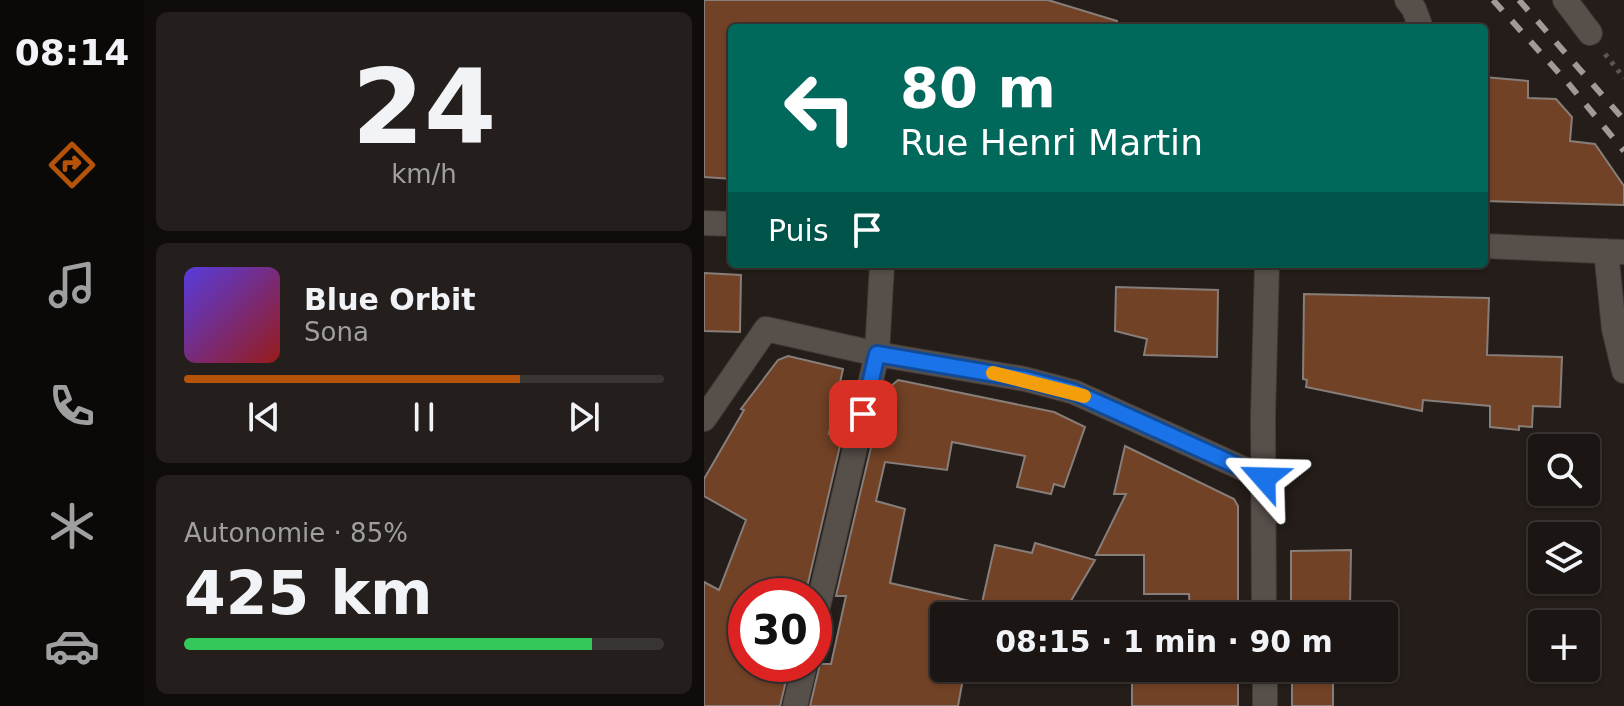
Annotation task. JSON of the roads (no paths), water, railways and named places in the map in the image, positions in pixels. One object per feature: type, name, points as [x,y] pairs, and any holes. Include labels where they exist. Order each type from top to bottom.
[{"type":"street","points":[[1407,0],[1420,24]]},
{"type":"street","points":[[1565,0],[1590,33]]},
{"type":"street","points":[[704,223],[728,224]]},
{"type":"street","points":[[1488,246],[1615,251],[1614,329],[1624,371]]},
{"type":"street","points":[[825,578],[877,354],[882,268]]},
{"type":"street","points":[[1264,602],[1267,268]]},
{"type":"street","points":[[704,419],[766,329],[877,354],[1025,379],[1074,392],[1264,478]]},
{"type":"street","points":[[795,706],[801,682]]},
{"type":"street","points":[[1265,682],[1265,706]]},
{"type":"railway","points":[[1493,0],[1624,151]]},
{"type":"railway","points":[[1519,0],[1624,120]]}]
